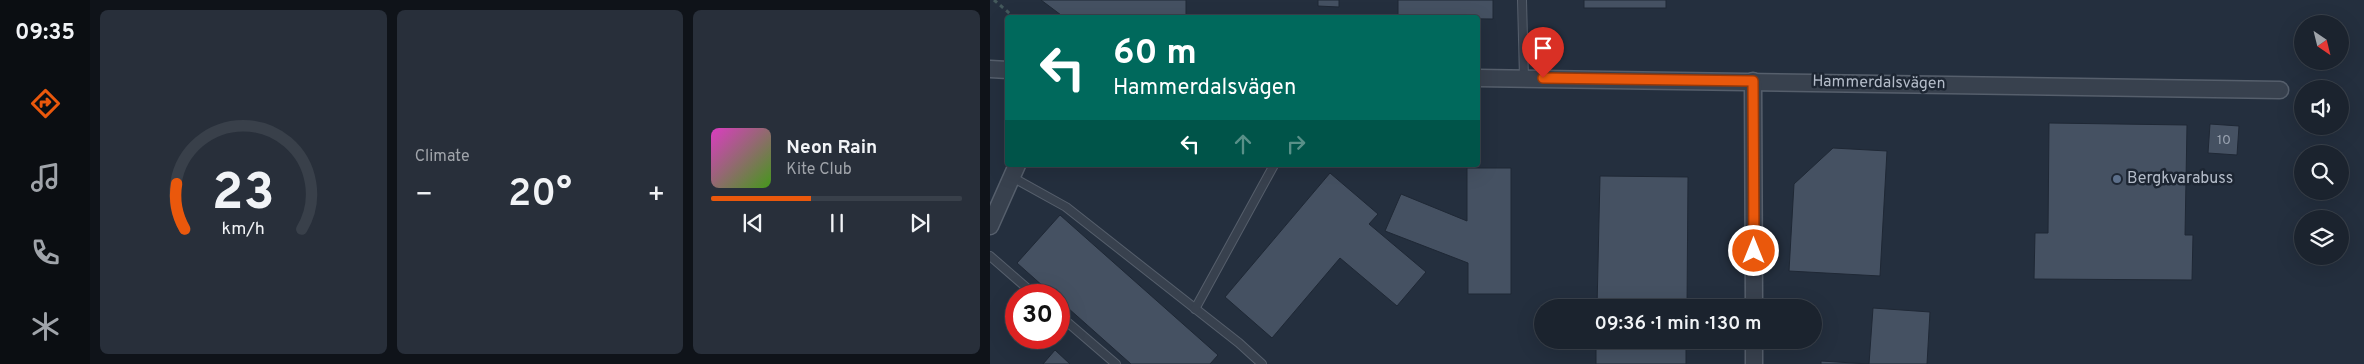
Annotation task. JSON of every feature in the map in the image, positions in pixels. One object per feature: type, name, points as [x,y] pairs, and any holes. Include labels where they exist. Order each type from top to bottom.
[{"type":"street","points":[[990,69],[1005,70]]},
{"type":"street","name":"Hammerdalsvägen","points":[[1480,78],[2280,90]]},
{"type":"street","points":[[1753,81],[1754,299]]},
{"type":"street","points":[[990,226],[1014,171]]},
{"type":"street","points":[[1754,349],[1754,364]]},
{"type":"lane","points":[[1522,0],[1524,78]]},
{"type":"lane","points":[[1195,309],[1273,167]]},
{"type":"lane","points":[[1014,171],[1066,207],[1262,364]]},
{"type":"lane","points":[[990,256],[1023,284]]},
{"type":"lane","points":[[1070,324],[1116,364]]},
{"type":"path","points":[[994,0],[1012,15]]},
{"type":"building","points":[[1041,0],[1186,0],[1186,15],[1061,15]]},
{"type":"building","points":[[1318,0],[1339,0],[1339,7],[1318,6]]},
{"type":"building","points":[[1398,0],[1493,0],[1493,19],[1480,19],[1480,15],[1398,15]]},
{"type":"building","points":[[1584,0],[1666,0],[1666,8],[1584,8]]},
{"type":"building","name":"Bergkvarabuss","points":[[2049,123],[2187,125],[2185,235],[2193,235],[2192,280],[2034,279],[2035,233],[2048,233]]},
{"type":"building","points":[[2210,124],[2239,126],[2237,155],[2208,153]]},
{"type":"building","points":[[1833,148],[1887,151],[1880,276],[1789,271],[1794,184]]},
{"type":"building","points":[[1467,168],[1511,168],[1511,294],[1468,294],[1468,263],[1385,231],[1401,194],[1467,221]]},
{"type":"building","points":[[1330,173],[1378,214],[1369,224],[1426,272],[1397,306],[1340,258],[1272,338],[1225,297]]},
{"type":"building","points":[[1600,176],[1688,177],[1687,299],[1597,299]]},
{"type":"building","points":[[1060,215],[1218,355],[1210,364],[1131,364],[1070,310],[1070,284],[1041,284],[1017,263]]},
{"type":"building","points":[[1873,308],[1930,312],[1927,364],[1869,364]]},
{"type":"building","points":[[1596,349],[1686,349],[1686,364],[1596,364]]},
{"type":"building","points":[[1055,350],[1070,364],[1043,364]]},
{"type":"building","points":[[1821,361],[1869,364],[1821,364]]},
{"type":"place","name":"Bergkvarabuss","points":[[2117,179]]},
{"type":"route","points":[[1543,78],[1753,81],[1754,251]]}]
